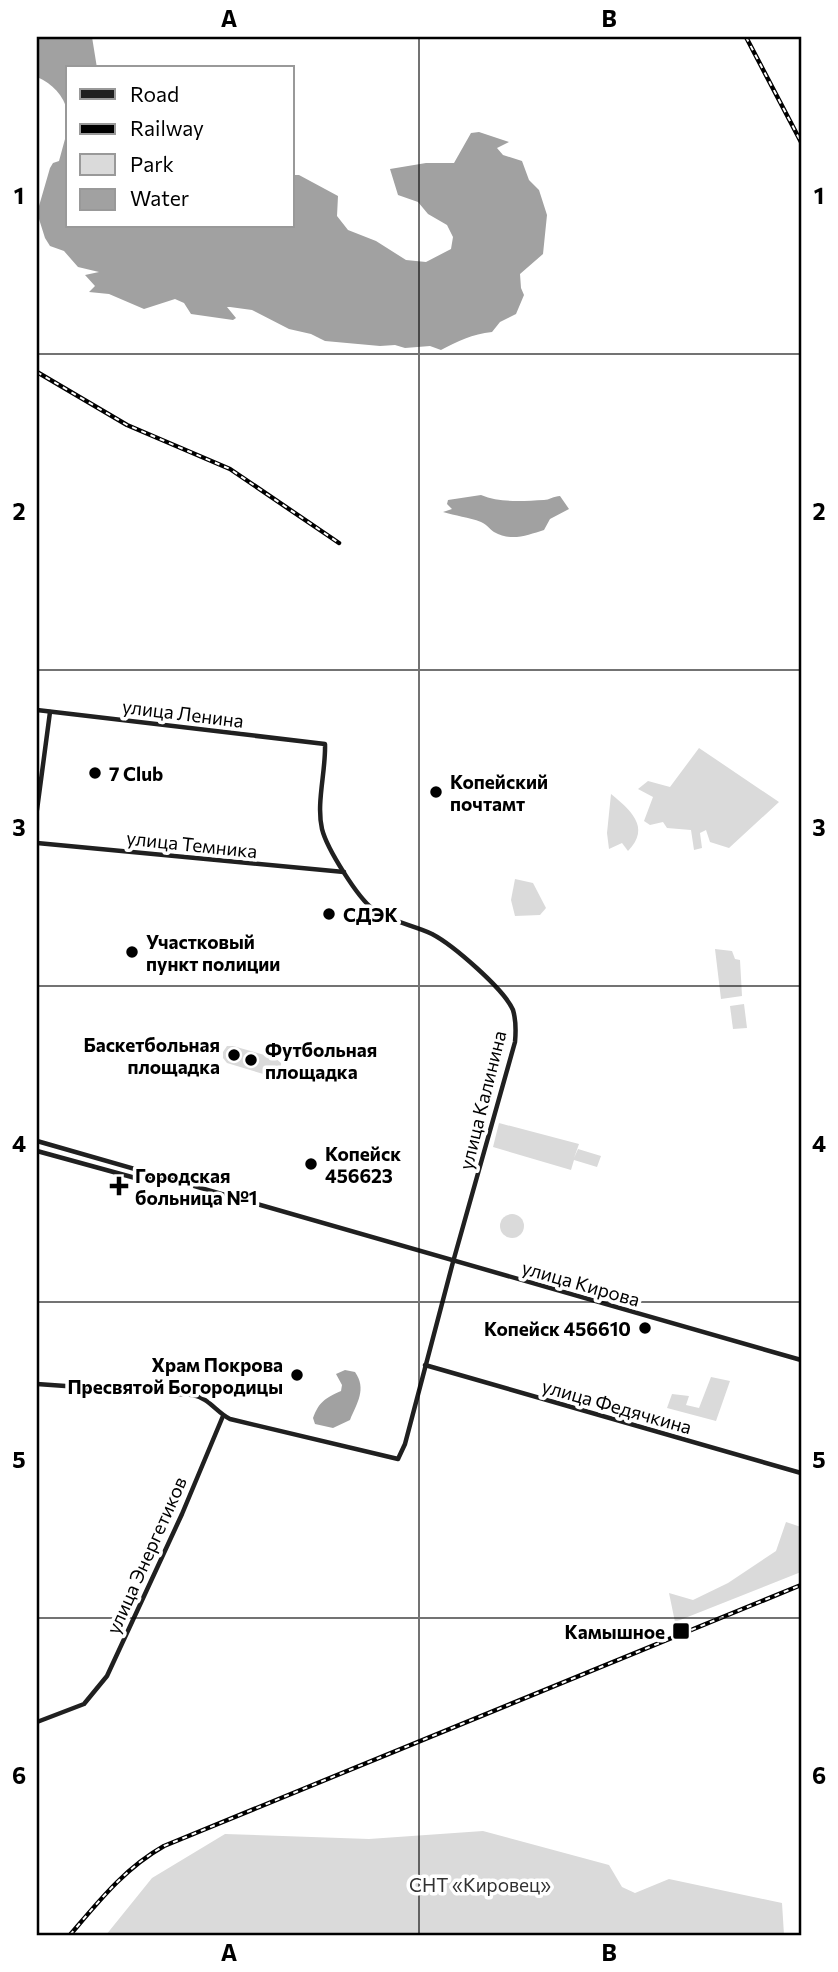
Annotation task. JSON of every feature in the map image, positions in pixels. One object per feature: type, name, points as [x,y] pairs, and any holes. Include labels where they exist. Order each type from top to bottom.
[{"type":"street","name":"улица Ленина","points":[[37,710],[326,744]]},
{"type":"street","points":[[37,810],[50,712]]},
{"type":"street","name":"улица Калинина","points":[[223,1416],[398,1458],[515,1042],[513,1012],[500,991],[439,939],[383,915],[369,906],[344,872],[322,830],[326,744]]},
{"type":"street","name":"улица Темника","points":[[38,842],[344,872]]},
{"type":"street","points":[[37,1141],[168,1179]]},
{"type":"street","points":[[62,1158],[65,1149]]},
{"type":"street","points":[[37,1151],[139,1179],[168,1179]]},
{"type":"street","name":"улица Кирова","points":[[168,1179],[801,1360]]},
{"type":"street","name":"улица Федячкина","points":[[425,1365],[801,1473]]},
{"type":"street","points":[[37,1384],[192,1395],[207,1400],[223,1416]]},
{"type":"street","name":"улица Энергетиков","points":[[37,1722],[86,1701],[100,1686],[182,1514],[223,1416]]},
{"type":"green space","points":[[699,748],[779,802],[729,848],[710,842],[706,830],[700,833],[702,848],[694,850],[691,830],[667,828],[663,822],[650,825],[644,821],[653,797],[638,789],[648,781],[670,787]]},
{"type":"green space","points":[[611,794],[631,812],[638,826],[635,842],[628,851],[622,843],[609,849],[607,833]]},
{"type":"green space","points":[[515,879],[533,883],[546,908],[540,915],[515,916],[511,900]]},
{"type":"green space","points":[[715,949],[732,951],[735,959],[740,960],[742,996],[721,999]]},
{"type":"green space","points":[[744,1004],[747,1028],[733,1029],[730,1006]]},
{"type":"green space","points":[[227,1046],[275,1058],[281,1063],[281,1071],[270,1076],[227,1063],[223,1052]]},
{"type":"green space","points":[[499,1123],[579,1144],[574,1158],[578,1149],[601,1156],[597,1167],[574,1160],[571,1170],[493,1147]]},
{"type":"green space","points":[[512,1214],[520,1218],[524,1226],[520,1234],[512,1238],[504,1234],[500,1226],[504,1218]]},
{"type":"green space","points":[[711,1377],[730,1381],[716,1421],[667,1408],[672,1394],[689,1396],[686,1405],[699,1408]]},
{"type":"green space","points":[[786,1522],[801,1527],[801,1572],[675,1622],[669,1593],[693,1600],[728,1583],[776,1551]]},
{"type":"green space","name":"СНТ «Кировец»","points":[[483,1831],[609,1865],[622,1887],[635,1893],[669,1879],[782,1903],[784,1935],[106,1935],[152,1878],[225,1834],[369,1839]]},
{"type":"water","points":[[37,37],[92,37],[97,66],[66,66],[66,107],[57,91],[37,77]]},
{"type":"water","points":[[479,132],[509,142],[497,148],[503,155],[522,161],[529,180],[539,190],[547,215],[543,254],[520,274],[524,295],[516,314],[500,322],[492,332],[465,338],[441,350],[430,346],[405,348],[395,345],[325,341],[311,334],[289,329],[252,310],[227,307],[236,318],[233,320],[191,314],[184,303],[175,299],[144,309],[109,294],[89,292],[95,286],[85,275],[99,272],[78,267],[64,251],[50,246],[45,238],[39,219],[39,206],[50,168],[53,163],[59,161],[66,135],[66,228],[294,228],[294,175],[299,175],[338,196],[337,216],[348,230],[376,241],[406,260],[426,262],[451,249],[453,237],[447,225],[428,214],[418,202],[398,195],[390,169],[426,163],[454,163],[471,133]]},
{"type":"water","points":[[481,495],[512,501],[546,500],[560,496],[569,509],[550,519],[544,530],[513,537],[500,535],[476,520],[443,512],[452,509],[447,504],[448,500]]},
{"type":"water","points":[[345,1370],[355,1372],[361,1390],[350,1420],[333,1428],[315,1424],[313,1418],[320,1404],[341,1391],[342,1385],[336,1374]]},
{"type":"railway","points":[[746,37],[801,142]]},
{"type":"railway","points":[[37,372],[127,425],[230,469],[339,543]]},
{"type":"railway","points":[[70,1935],[125,1875],[164,1846],[801,1585]]},
{"type":"place","name":"7 Club","points":[[95,773]]},
{"type":"place","name":"Копейский почтамт","points":[[436,792]]},
{"type":"place","name":"СДЭК","points":[[329,914]]},
{"type":"place","name":"Участковый пункт полиции","points":[[132,952]]},
{"type":"place","name":"Баскетбольная площадка","points":[[234,1055]]},
{"type":"place","name":"Футбольная площадка","points":[[251,1060]]},
{"type":"place","name":"Копейск 456623","points":[[311,1164]]},
{"type":"place","name":"Городская больница №1","points":[[119,1186]]},
{"type":"place","name":"Копейск 456610","points":[[645,1328]]},
{"type":"place","name":"Храм Покрова Пресвятой Богородицы","points":[[297,1375]]},
{"type":"place","name":"Камышное","points":[[681,1631]]}]
